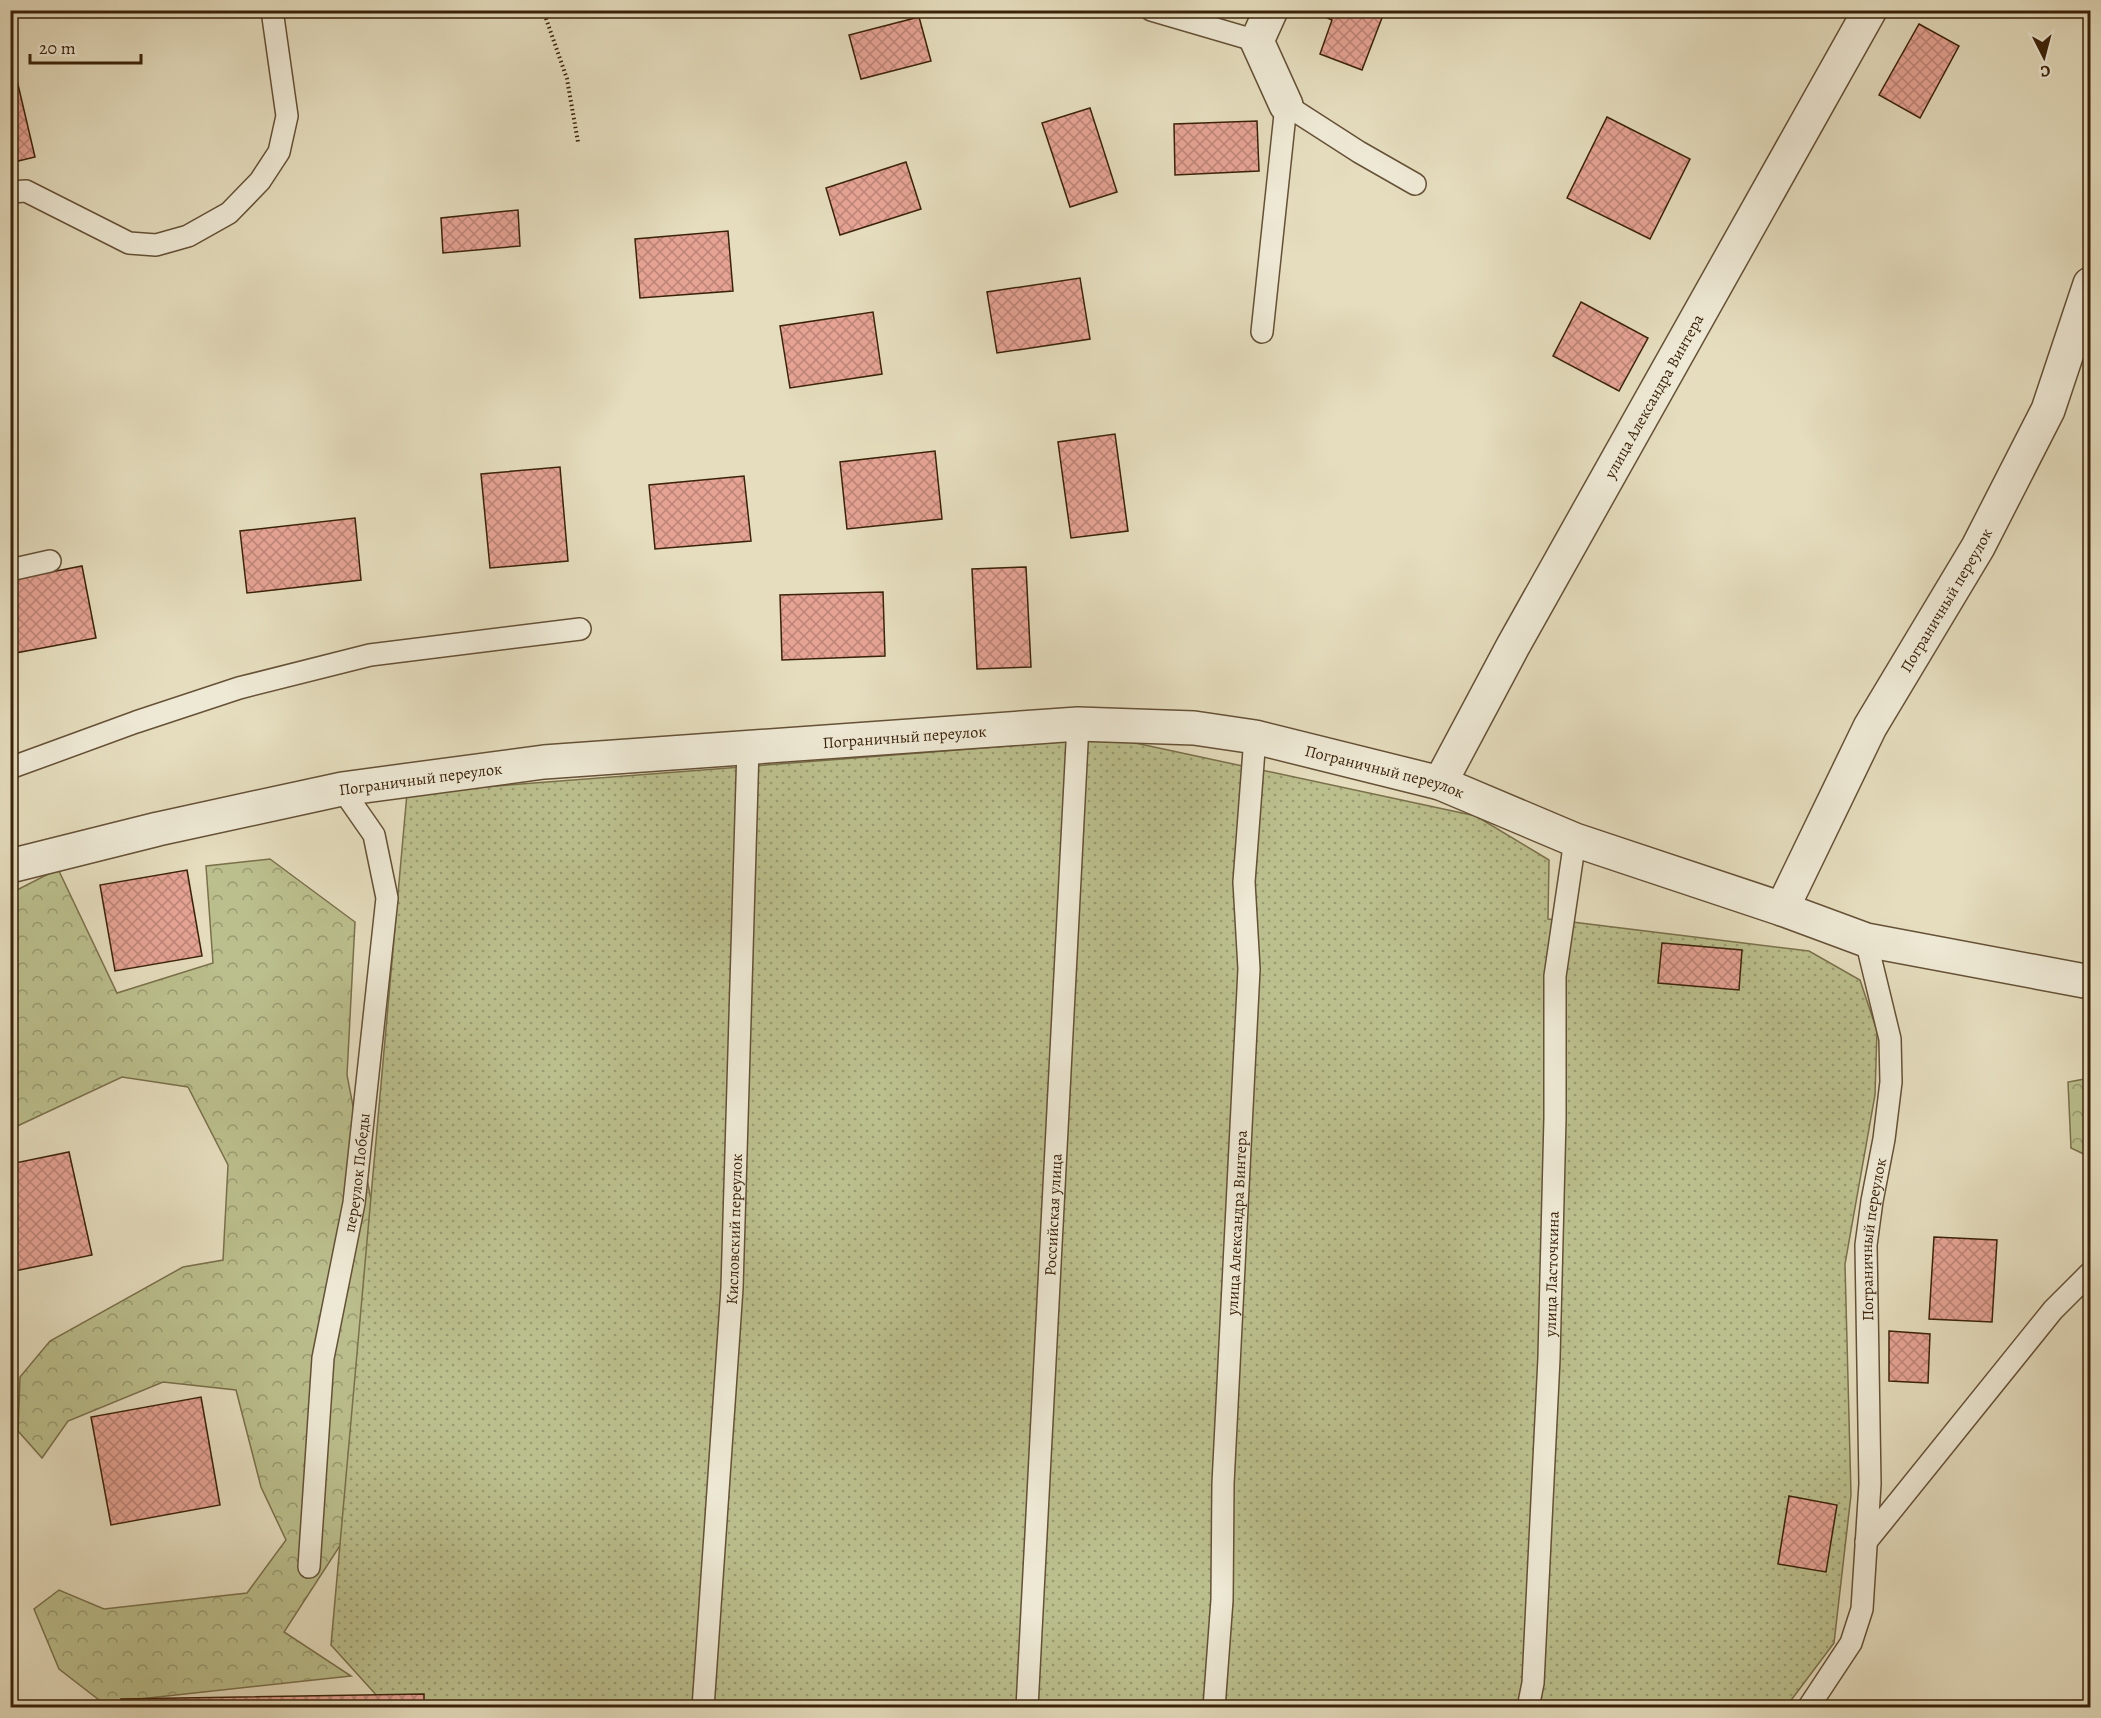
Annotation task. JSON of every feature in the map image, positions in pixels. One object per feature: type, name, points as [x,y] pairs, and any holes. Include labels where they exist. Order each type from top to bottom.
[{"type":"street","points":[[1271,10],[1257,41],[1286,105]]},
{"type":"street","name":"улица Александра Винтера","points":[[1440,783],[1513,646],[1870,10]]},
{"type":"street","name":"Пограничный переулок","points":[[1782,909],[1870,727],[1978,547],[2042,421],[2091,284]]},
{"type":"street","name":"Пограничный переулок","points":[[10,866],[169,826],[342,789],[544,762],[1078,724],[1194,728],[1255,737],[1440,783],[1575,840],[1782,909],[1866,940],[2091,982]]},
{"type":"lane","points":[[10,192],[26,191],[129,243],[156,245],[188,236],[229,213],[260,182],[279,152],[287,116],[272,10]]},
{"type":"lane","points":[[1151,10],[1257,41]]},
{"type":"lane","points":[[1262,332],[1286,105],[1359,152],[1415,184]]},
{"type":"lane","points":[[10,570],[50,561]]},
{"type":"lane","points":[[10,768],[136,722],[239,688],[370,655],[580,629]]},
{"type":"lane","name":"Российская улица","points":[[1027,1707],[1078,724]]},
{"type":"lane","name":"улица Александра Винтера","points":[[1214,1707],[1222,1600],[1223,1484],[1249,969],[1244,882],[1255,737]]},
{"type":"lane","name":"Кисловский переулок","points":[[703,1707],[732,1288],[748,748]]},
{"type":"lane","name":"переулок Победы","points":[[309,1567],[323,1358],[354,1203],[387,898],[374,836],[342,789]]},
{"type":"lane","name":"улица Ласточкина","points":[[1528,1707],[1533,1683],[1549,1358],[1555,1118],[1555,976],[1575,840]]},
{"type":"lane","name":"Пограничный переулок","points":[[1808,1707],[1851,1643],[1862,1609],[1870,1484],[1866,1245],[1891,1082],[1890,1039],[1866,940]]},
{"type":"lane","points":[[1866,1542],[2053,1310],[2091,1273]]},
{"type":"path","points":[[543,10],[567,79],[578,142]]},
{"type":"green space","points":[[1112,738],[1476,816],[1549,860],[1548,919],[1809,951],[1860,980],[1877,1031],[1875,1095],[1845,1264],[1851,1495],[1834,1643],[1786,1707],[388,1708],[331,1645],[407,793]]},
{"type":"green space","points":[[270,859],[355,922],[347,1075],[382,1257],[365,1507],[284,1632],[351,1676],[103,1703],[59,1669],[34,1609],[59,1590],[104,1609],[247,1593],[286,1540],[261,1487],[236,1390],[163,1382],[68,1421],[42,1458],[18,1431],[20,1377],[50,1341],[183,1267],[223,1260],[228,1165],[188,1087],[122,1077],[11,1129],[11,893],[58,869],[117,993],[213,963],[206,866]]},
{"type":"green space","points":[[2090,1078],[2090,1157],[2071,1148],[2068,1082]]},
{"type":"building","points":[[1310,10],[1385,10],[1362,70],[1320,54],[1332,20]]},
{"type":"building","points":[[919,17],[931,61],[861,79],[849,35]]},
{"type":"building","points":[[1919,24],[1959,46],[1920,118],[1879,95]]},
{"type":"building","points":[[12,59],[35,157],[10,163],[10,60]]},
{"type":"building","points":[[1090,108],[1117,192],[1070,207],[1042,123]]},
{"type":"building","points":[[1607,117],[1690,159],[1650,239],[1567,198]]},
{"type":"building","points":[[1257,121],[1259,171],[1175,175],[1174,124]]},
{"type":"building","points":[[906,162],[921,209],[840,235],[826,188]]},
{"type":"building","points":[[518,210],[520,246],[443,253],[441,218]]},
{"type":"building","points":[[728,231],[733,291],[640,298],[635,239]]},
{"type":"building","points":[[1080,278],[1090,339],[997,353],[987,292]]},
{"type":"building","points":[[1581,302],[1648,338],[1619,391],[1553,356]]},
{"type":"building","points":[[873,312],[882,374],[790,388],[780,326]]},
{"type":"building","points":[[1115,434],[1128,531],[1071,538],[1058,442]]},
{"type":"building","points":[[935,451],[942,519],[847,529],[840,462]]},
{"type":"building","points":[[560,467],[568,561],[490,568],[481,474]]},
{"type":"building","points":[[744,476],[751,541],[655,549],[649,485]]},
{"type":"building","points":[[355,518],[361,580],[247,593],[240,531]]},
{"type":"building","points":[[82,566],[96,638],[10,654],[10,580]]},
{"type":"building","points":[[1026,567],[1031,667],[977,669],[972,569]]},
{"type":"building","points":[[883,592],[885,656],[782,660],[780,595]]},
{"type":"building","points":[[187,870],[202,956],[115,971],[100,885]]},
{"type":"building","points":[[1662,943],[1742,950],[1739,990],[1658,983]]},
{"type":"building","points":[[69,1152],[92,1255],[10,1272],[10,1164]]},
{"type":"building","points":[[1934,1237],[1997,1240],[1992,1322],[1929,1319]]},
{"type":"building","points":[[1889,1331],[1930,1334],[1928,1383],[1889,1381]]},
{"type":"building","points":[[201,1397],[220,1505],[111,1525],[91,1417]]},
{"type":"building","points":[[1789,1496],[1837,1505],[1826,1572],[1778,1564]]},
{"type":"building","points":[[424,1694],[424,1708],[121,1708],[121,1699]]}]
